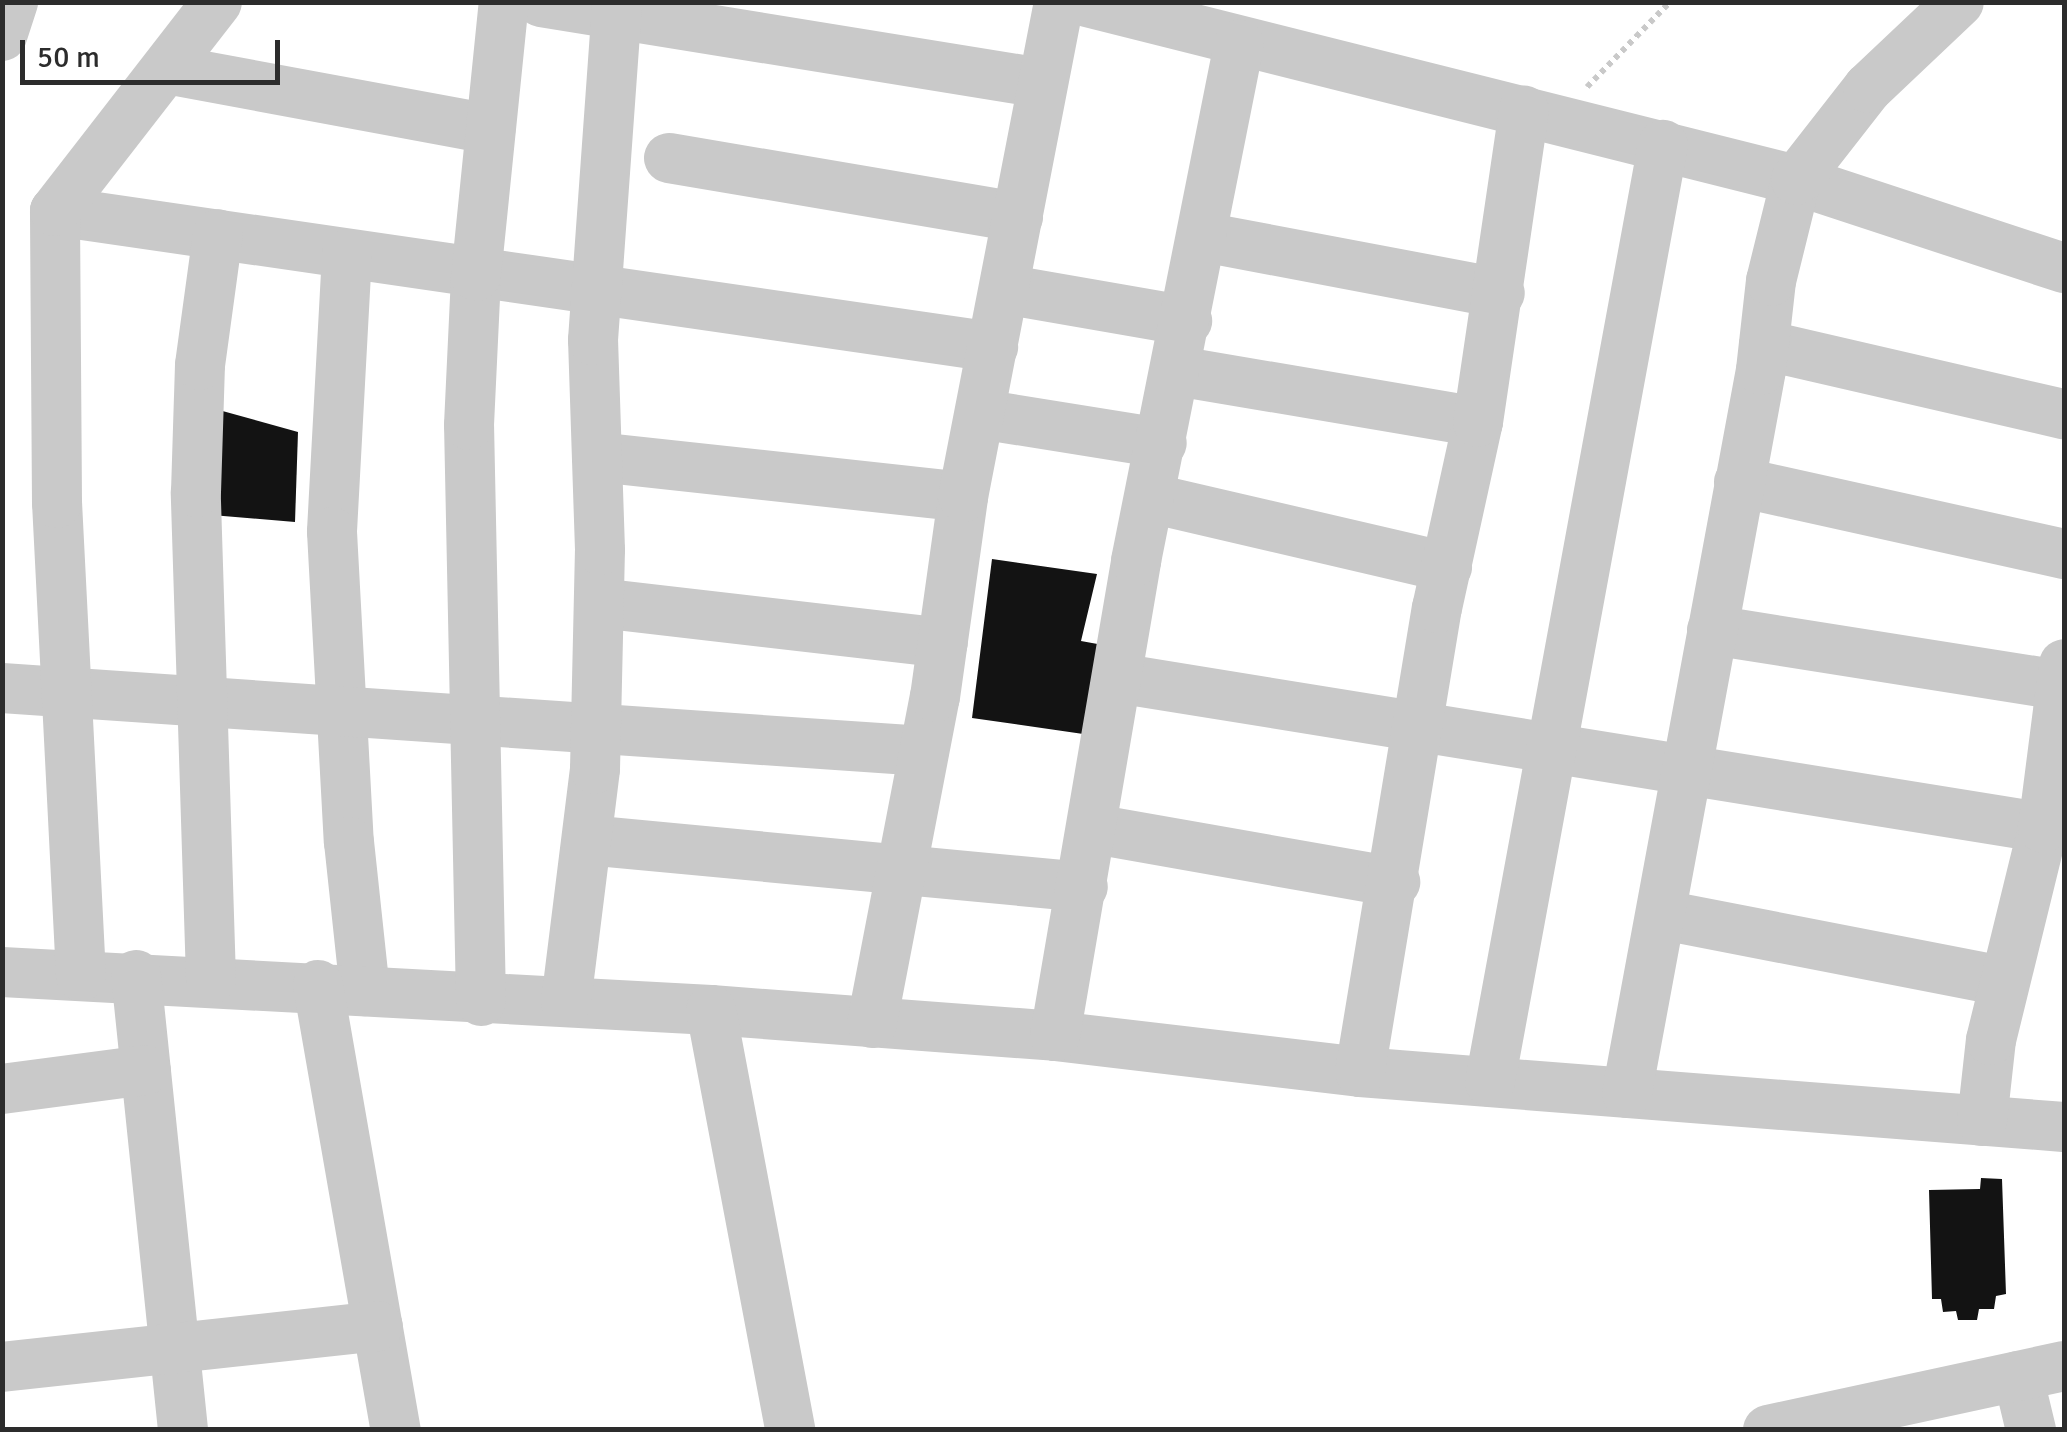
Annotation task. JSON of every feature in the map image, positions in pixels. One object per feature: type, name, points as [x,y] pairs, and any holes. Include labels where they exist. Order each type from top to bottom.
[{"type":"street","points":[[2,36],[12,2]]},
{"type":"street","points":[[80,976],[65,690],[55,211],[217,2]]},
{"type":"street","points":[[481,1001],[468,581],[476,276],[504,2]]},
{"type":"street","points":[[542,2],[616,10],[1042,83]]},
{"type":"street","points":[[872,1023],[924,750],[963,498],[1060,2]]},
{"type":"street","points":[[1087,2],[1238,44],[1541,114],[1796,180],[2064,268]]},
{"type":"street","points":[[1626,1093],[1663,916],[1796,180],[1868,88],[1959,2]]},
{"type":"street","points":[[566,1002],[587,840],[596,727],[600,603],[595,294],[616,10]]},
{"type":"street","points":[[1055,1036],[1150,498],[1238,44]]},
{"type":"street","points":[[166,69],[490,129]]},
{"type":"street","points":[[1360,1072],[1447,567],[1500,293],[1541,114]]},
{"type":"street","points":[[1490,1082],[1663,146]]},
{"type":"street","points":[[669,158],[1018,217]]},
{"type":"street","points":[[55,211],[595,294],[993,347]]},
{"type":"street","points":[[211,979],[200,699],[200,366],[218,234]]},
{"type":"street","points":[[1203,237],[1500,293]]},
{"type":"street","points":[[348,254],[332,532],[342,707],[341,988],[378,1326],[396,1430]]},
{"type":"street","points":[[1004,289],[1187,321]]},
{"type":"street","points":[[1764,345],[2064,414]]},
{"type":"street","points":[[1177,372],[1478,422]]},
{"type":"street","points":[[980,414],[1162,442]]},
{"type":"street","points":[[597,458],[963,498]]},
{"type":"street","points":[[1739,482],[2064,554]]},
{"type":"street","points":[[1150,498],[1447,567]]},
{"type":"street","points":[[600,603],[942,643]]},
{"type":"street","points":[[1712,630],[2063,675],[2054,829],[2004,981],[1982,1121]]},
{"type":"street","points":[[1117,678],[2054,829]]},
{"type":"street","points":[[2,688],[342,707],[924,750]]},
{"type":"street","points":[[1094,829],[1395,882]]},
{"type":"street","points":[[587,840],[1083,887]]},
{"type":"street","points":[[1663,916],[2004,981]]},
{"type":"street","points":[[2,972],[211,979],[481,1001],[711,1010],[1055,1036],[1360,1072],[2064,1127]]},
{"type":"street","points":[[136,975],[183,1430]]},
{"type":"street","points":[[711,1010],[790,1430]]},
{"type":"street","points":[[2,1088],[146,1070]]},
{"type":"street","points":[[2,1367],[378,1326]]},
{"type":"street","points":[[1768,1430],[1894,1416],[2041,1371],[2032,1430]]},
{"type":"path","points":[[1541,114],[1670,2]]},
{"type":"building","points":[[179,399],[298,432],[295,522],[176,512]]},
{"type":"building","points":[[992,559],[1097,574],[1081,641],[1114,647],[1097,736],[972,718]]},
{"type":"building","points":[[1981,1178],[2002,1179],[2006,1294],[1996,1296],[1994,1309],[1979,1309],[1977,1320],[1958,1320],[1956,1311],[1943,1312],[1941,1299],[1932,1299],[1929,1190],[1980,1189]]}]
